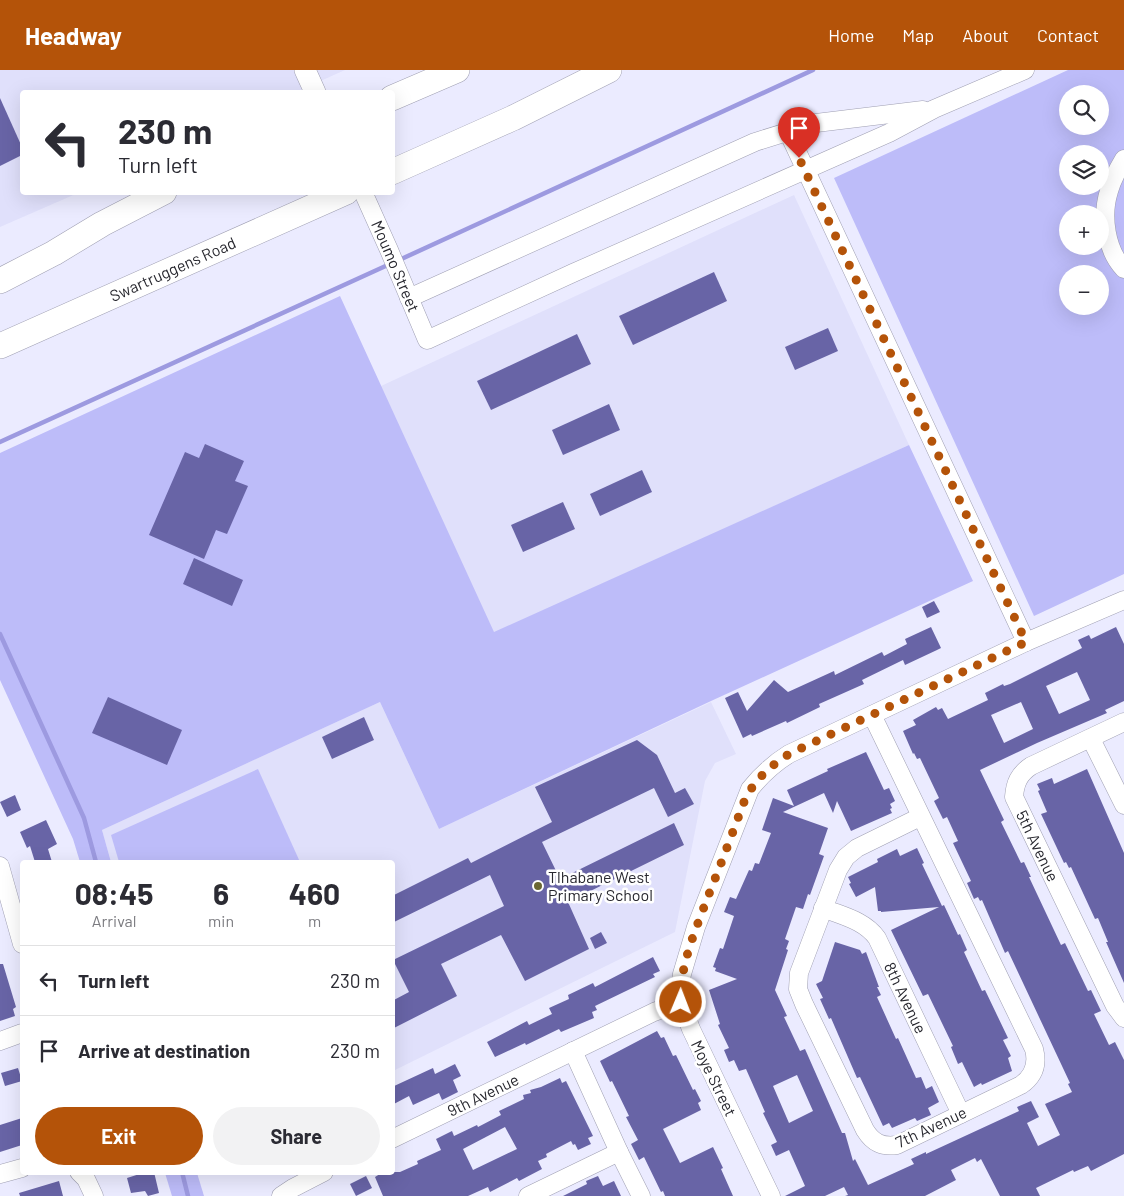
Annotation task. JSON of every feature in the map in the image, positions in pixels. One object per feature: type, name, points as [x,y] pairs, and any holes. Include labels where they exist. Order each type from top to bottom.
[{"type":"main road","points":[[395,97],[457,70]]},
{"type":"main road","points":[[395,171],[513,118],[609,70]]},
{"type":"main road","points":[[0,281],[158,195]]},
{"type":"main road","name":"Swartruggens Road","points":[[0,346],[339,195]]},
{"type":"street","points":[[305,70],[314,90]]},
{"type":"street","points":[[805,171],[888,133],[934,109],[1025,70]]},
{"type":"street","points":[[409,298],[755,142],[816,122],[934,109]]},
{"type":"street","points":[[788,132],[1026,642]]},
{"type":"street","points":[[1124,159],[1108,192],[1106,229],[1110,245],[1119,264],[1124,269]]},
{"type":"street","name":"Moumo Street","points":[[364,195],[427,340],[573,273],[805,171]]},
{"type":"street","name":"Moye Street","points":[[771,1196],[691,1029],[681,1002],[680,987],[696,927],[750,789],[761,775],[789,754],[1026,642],[1124,600]]},
{"type":"street","name":"7th Avenue","points":[[872,715],[1036,1057],[1033,1072],[1028,1080],[1021,1085],[897,1145],[887,1146],[877,1144],[870,1138],[804,1004],[798,989],[799,973],[838,870],[846,857],[857,848],[920,817]]},
{"type":"street","name":"5th Avenue","points":[[1124,722],[1023,771],[1016,783],[1014,797],[1115,1006],[1124,1018]]},
{"type":"street","points":[[1092,739],[1124,806]]},
{"type":"street","points":[[0,866],[5,903],[20,939]]},
{"type":"street","name":"8th Avenue","points":[[823,908],[862,923],[877,938],[960,1114]]},
{"type":"street","name":"9th Avenue","points":[[395,1138],[654,1012],[681,1002]]},
{"type":"street","points":[[0,1041],[20,1034]]},
{"type":"street","points":[[573,1051],[641,1196]]},
{"type":"street","points":[[528,1196],[619,1152]]},
{"type":"street","points":[[0,1174],[20,1169]]},
{"type":"street","points":[[82,1175],[94,1196]]},
{"type":"street","points":[[281,1196],[318,1175]]},
{"type":"shaded area","points":[[0,70],[345,70],[300,90],[20,90],[20,195],[73,195],[0,227]]},
{"type":"shaded area","points":[[1068,70],[1124,70],[1124,574],[1034,616],[834,178]]},
{"type":"shaded area","points":[[794,195],[909,445],[494,633],[381,386]]},
{"type":"shaded area","points":[[340,296],[494,632],[909,445],[973,581],[711,701],[439,829],[380,702],[102,830],[110,860],[79,860],[73,839],[0,680],[0,453]]},
{"type":"shaded area","name":"Tlhabane West Primary School","points":[[380,702],[439,829],[711,702],[736,754],[715,763],[705,781],[675,932],[395,1070],[395,860],[110,860],[102,830]]},
{"type":"shaded area","points":[[258,769],[299,860],[118,860],[111,835]]},
{"type":"shaded area","points":[[166,1175],[198,1175],[204,1196],[172,1196]]},
{"type":"building","points":[[0,98],[20,143],[20,156],[0,166]]},
{"type":"building","points":[[714,272],[727,301],[633,345],[619,316]]},
{"type":"building","points":[[828,328],[838,351],[795,370],[785,347]]},
{"type":"building","points":[[577,334],[591,364],[491,410],[477,381]]},
{"type":"building","points":[[609,404],[620,430],[563,455],[552,430]]},
{"type":"building","points":[[205,444],[244,461],[235,481],[248,486],[227,534],[216,530],[204,559],[149,535],[185,452],[199,458]]},
{"type":"building","points":[[642,470],[652,492],[600,516],[590,494]]},
{"type":"building","points":[[563,502],[575,529],[523,552],[511,525]]},
{"type":"building","points":[[194,558],[243,580],[232,606],[183,584]]},
{"type":"building","points":[[934,601],[940,612],[927,618],[922,607]]},
{"type":"building","points":[[931,627],[941,648],[905,665],[903,660],[862,680],[864,684],[819,704],[820,707],[787,723],[786,721],[743,738],[725,698],[738,692],[747,711],[774,680],[788,692],[834,671],[835,675],[882,652],[884,656],[907,644],[905,639]]},
{"type":"building","points":[[1116,627],[1124,644],[1124,701],[1105,710],[1107,713],[980,770],[1004,820],[1001,822],[1021,863],[1024,862],[1031,877],[1029,877],[1061,945],[1065,943],[1088,991],[1091,990],[1101,1011],[1094,1014],[1109,1045],[1115,1042],[1124,1060],[1124,1154],[1091,1171],[1088,1166],[1074,1172],[1073,1170],[1036,1188],[1040,1196],[1000,1196],[981,1159],[977,1162],[975,1158],[951,1170],[956,1180],[925,1196],[845,1196],[848,1195],[844,1187],[825,1196],[785,1196],[805,1186],[789,1150],[776,1156],[771,1145],[777,1142],[763,1113],[765,1112],[746,1069],[739,1071],[734,1060],[729,1062],[724,1050],[729,1048],[718,1025],[720,1024],[709,990],[737,979],[715,971],[716,968],[713,967],[720,948],[723,949],[734,916],[724,912],[730,897],[736,899],[749,870],[752,871],[755,863],[759,864],[771,833],[762,830],[773,798],[794,806],[787,790],[828,771],[827,769],[866,752],[884,790],[889,788],[895,801],[890,804],[892,813],[851,831],[837,801],[833,813],[824,793],[783,812],[828,828],[819,854],[824,856],[810,895],[808,894],[803,909],[796,907],[785,939],[789,941],[786,949],[788,950],[775,990],[787,1016],[784,1017],[800,1051],[805,1049],[842,1133],[845,1133],[853,1161],[855,1159],[868,1185],[914,1164],[911,1159],[926,1152],[926,1154],[1019,1111],[1017,1107],[1031,1101],[1039,1117],[1027,1123],[1038,1146],[1060,1135],[1045,1104],[1072,1092],[1068,1084],[1070,1083],[1008,951],[1005,953],[982,900],[980,901],[978,897],[974,899],[967,883],[971,881],[953,843],[958,841],[947,817],[943,819],[934,801],[939,798],[920,758],[917,759],[913,754],[903,731],[916,725],[913,720],[936,707],[938,710],[942,708],[948,719],[988,700],[985,693],[1003,684],[1004,686],[1010,684],[1082,648],[1078,640],[1089,635],[1091,639]],"holes":[[[1077,672],[1090,700],[1059,714],[1046,686]],[[1021,702],[1033,729],[1004,743],[991,715]],[[797,1075],[813,1111],[789,1123],[773,1086]]]},
{"type":"building","points":[[108,697],[182,730],[167,765],[92,733]]},
{"type":"building","points":[[364,717],[374,740],[332,759],[322,737]]},
{"type":"building","points":[[637,740],[657,755],[675,793],[685,788],[694,804],[668,817],[654,788],[542,842],[560,879],[674,823],[684,845],[568,902],[589,949],[525,981],[501,935],[441,964],[457,996],[395,1027],[395,999],[409,992],[395,964],[395,959],[504,906],[490,875],[395,922],[395,894],[468,858],[471,863],[552,822],[535,787]]},
{"type":"building","points":[[1087,769],[1124,853],[1124,983],[1098,918],[1095,919],[1071,867],[1069,868],[1066,862],[1064,863],[1041,814],[1047,812],[1037,784],[1052,778],[1054,784]]},
{"type":"building","points":[[15,795],[21,810],[7,817],[0,802]]},
{"type":"building","points":[[46,820],[57,844],[48,849],[51,860],[34,860],[30,846],[27,848],[20,832]]},
{"type":"building","points":[[917,848],[924,863],[922,864],[942,906],[944,905],[958,935],[960,934],[967,950],[964,952],[982,991],[985,990],[1008,1038],[1003,1040],[1011,1056],[1008,1058],[1012,1071],[982,1085],[981,1083],[974,1087],[962,1062],[958,1064],[951,1047],[953,1046],[928,994],[923,996],[891,930],[939,907],[881,912],[878,911],[875,887],[856,897],[849,884],[851,883],[848,877],[878,862],[877,859],[897,849],[900,856]]},
{"type":"building","points":[[601,932],[607,943],[595,949],[590,938]]},
{"type":"building","points":[[835,942],[860,950],[862,954],[866,952],[881,995],[877,997],[896,1039],[898,1038],[916,1078],[921,1077],[926,1089],[932,1086],[939,1102],[928,1108],[931,1115],[917,1121],[915,1118],[892,1128],[889,1123],[883,1126],[860,1077],[857,1078],[831,1018],[829,1019],[820,999],[823,998],[816,984],[822,981]]},
{"type":"building","points":[[653,957],[660,971],[653,974],[655,977],[595,1006],[597,1010],[592,1012],[594,1018],[561,1032],[559,1029],[495,1057],[487,1042],[527,1021],[529,1025],[552,1014],[549,1008],[569,999],[568,995],[593,983],[595,987]]},
{"type":"building","points":[[0,964],[3,964],[16,1007],[13,1009],[15,1016],[0,1021]]},
{"type":"building","points":[[657,1031],[661,1038],[664,1037],[673,1056],[676,1055],[693,1090],[695,1089],[701,1101],[698,1103],[701,1110],[663,1129],[680,1163],[713,1147],[733,1196],[665,1196],[663,1191],[661,1192],[644,1157],[639,1160],[631,1144],[638,1140],[626,1117],[629,1116],[600,1061]]},
{"type":"building","points":[[455,1064],[461,1076],[453,1080],[458,1092],[442,1100],[439,1093],[413,1105],[409,1096],[395,1103],[395,1086],[433,1068],[435,1074]]},
{"type":"building","points":[[18,1068],[20,1082],[5,1086],[1,1073]]},
{"type":"building","points":[[560,1078],[562,1083],[566,1081],[593,1136],[588,1138],[591,1144],[578,1150],[571,1141],[546,1154],[547,1157],[538,1161],[542,1169],[519,1181],[517,1178],[490,1192],[488,1187],[468,1196],[383,1196],[375,1177],[378,1175],[395,1175],[395,1172],[400,1172],[418,1164],[417,1161],[441,1150],[436,1139],[452,1131],[454,1136],[477,1125],[478,1127],[501,1115],[499,1111],[524,1099],[523,1095],[531,1093],[530,1090]],"holes":[[[505,1127],[517,1149],[473,1170],[463,1149]]]},
{"type":"building","points":[[20,1119],[20,1146],[0,1152],[0,1125]]},
{"type":"building","points":[[136,1175],[155,1175],[159,1193],[148,1196],[145,1191],[131,1193],[127,1178]]},
{"type":"building","points":[[366,1176],[372,1188],[356,1196],[350,1184]]},
{"type":"building","points":[[598,1176],[603,1186],[614,1181],[621,1196],[563,1196],[587,1184],[586,1181]]},
{"type":"building","points":[[59,1181],[63,1196],[20,1196],[19,1193]]},
{"type":"waterway","points":[[397,261],[813,70]]},
{"type":"waterway","points":[[0,442],[390,264]]},
{"type":"waterway","points":[[0,634],[84,818],[95,860]]},
{"type":"waterway","points":[[183,1175],[188,1196]]},
{"type":"place","name":"Tlhabane West Primary School","points":[[538,886]]},
{"type":"route","points":[[681,1002],[680,987],[682,974],[696,927],[744,802],[750,789],[761,775],[789,754],[1026,642],[799,158]]}]
